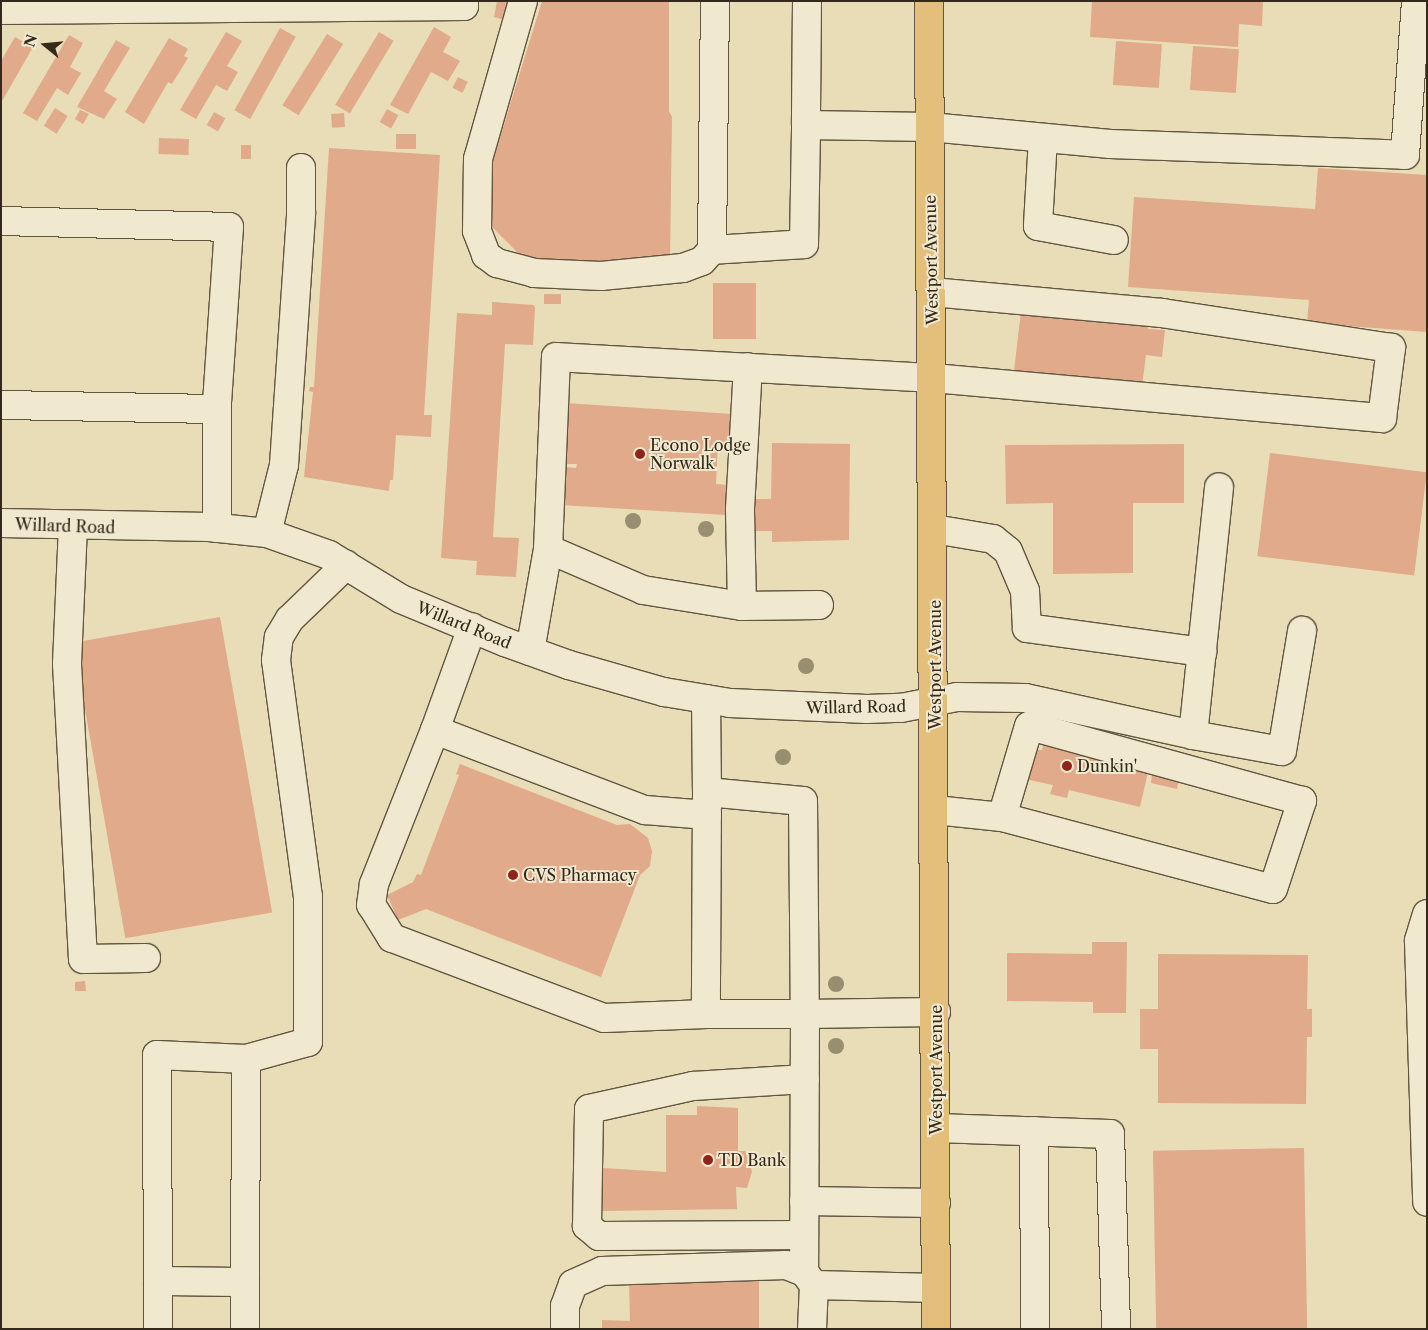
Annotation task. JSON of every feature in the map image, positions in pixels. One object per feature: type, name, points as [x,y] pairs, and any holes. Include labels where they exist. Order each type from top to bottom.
[{"type":"main road","name":"Westport Avenue","points":[[929,1],[935,702],[936,1329]]},
{"type":"street","points":[[1,10],[464,6],[464,1]]},
{"type":"street","points":[[522,1],[478,159],[476,231],[486,255],[497,262],[534,273],[601,276],[683,268],[702,261],[712,250],[715,1]]},
{"type":"street","points":[[712,250],[804,244],[807,1]]},
{"type":"street","points":[[806,125],[930,127],[1110,144],[1405,155],[1416,1]]},
{"type":"street","points":[[1044,138],[1038,226],[1114,240]]},
{"type":"street","points":[[267,533],[284,465],[301,213],[301,168]]},
{"type":"street","points":[[1,221],[230,227],[217,401],[217,528]]},
{"type":"street","points":[[530,651],[548,549],[556,357],[933,378],[1382,418],[1391,348],[1162,313],[932,292]]},
{"type":"street","points":[[742,606],[740,509],[748,368]]},
{"type":"street","points":[[1,405],[212,408],[217,401]]},
{"type":"street","points":[[1193,735],[1219,487]]},
{"type":"street","name":"Willard Road","points":[[1,523],[217,528],[267,533],[329,555],[401,599],[530,651],[612,679],[706,699],[800,708],[858,709],[901,708],[979,696],[1024,698],[1193,735],[1282,750],[1302,631]]},
{"type":"street","points":[[73,526],[67,664],[83,959],[146,958]]},
{"type":"street","points":[[934,529],[993,539],[1008,551],[1025,591],[1027,628],[1202,652]]},
{"type":"street","points":[[548,549],[642,590],[742,606],[820,605]]},
{"type":"street","points":[[158,1329],[157,1055],[246,1059],[308,1042],[308,897],[276,660],[279,637],[290,619],[346,565]]},
{"type":"street","points":[[472,628],[435,730],[374,884],[371,905],[392,938],[604,1018],[706,1014],[936,1012]]},
{"type":"street","points":[[706,699],[706,1014]]},
{"type":"street","points":[[935,810],[1002,817],[1273,889],[1302,801],[1029,726],[1002,817]]},
{"type":"street","points":[[435,730],[645,810],[707,804],[803,801],[805,1014],[804,1235],[812,1329]]},
{"type":"street","points":[[1427,914],[1420,941],[1427,1202]]},
{"type":"street","points":[[245,1329],[246,1059]]},
{"type":"street","points":[[804,1235],[599,1236],[587,1226],[589,1109],[694,1086],[805,1079]]},
{"type":"street","points":[[936,1128],[1110,1134],[1116,1329]]},
{"type":"street","points":[[1034,1131],[1035,1329]]},
{"type":"street","points":[[804,1201],[936,1203]]},
{"type":"street","points":[[565,1329],[565,1306],[573,1284],[602,1270],[786,1265],[809,1279],[936,1288]]},
{"type":"street","points":[[158,1281],[244,1282]]},
{"type":"building","points":[[497,1],[509,1],[505,20],[494,17]]},
{"type":"building","points":[[542,1],[669,1],[669,111],[672,117],[670,261],[527,262],[490,225],[490,170]]},
{"type":"building","points":[[1092,1],[1263,1],[1262,26],[1239,24],[1238,47],[1090,37]]},
{"type":"building","points":[[434,27],[451,37],[443,52],[460,61],[448,81],[431,72],[408,114],[390,105]]},
{"type":"building","points":[[280,28],[296,37],[250,119],[234,110]]},
{"type":"building","points":[[226,32],[242,41],[227,66],[238,72],[227,91],[216,85],[196,119],[180,110]]},
{"type":"building","points":[[379,32],[394,41],[350,114],[335,105]]},
{"type":"building","points":[[327,34],[343,44],[299,115],[282,105]]},
{"type":"building","points":[[69,35],[83,43],[70,67],[81,73],[68,95],[57,88],[37,121],[23,113]]},
{"type":"building","points":[[15,37],[33,47],[1,103],[1,61]]},
{"type":"building","points":[[169,38],[188,49],[184,56],[188,58],[172,84],[168,82],[144,124],[125,112]]},
{"type":"building","points":[[116,40],[130,48],[104,91],[117,99],[104,119],[77,107]]},
{"type":"building","points":[[1116,41],[1162,44],[1159,88],[1113,85]]},
{"type":"building","points":[[1193,46],[1239,49],[1236,93],[1190,90]]},
{"type":"building","points":[[458,77],[468,82],[462,93],[453,88]]},
{"type":"building","points":[[55,108],[68,116],[57,134],[44,126]]},
{"type":"building","points":[[387,109],[398,115],[391,128],[380,122]]},
{"type":"building","points":[[80,110],[89,114],[83,124],[75,119]]},
{"type":"building","points":[[214,112],[225,118],[218,131],[207,125]]},
{"type":"building","points":[[344,113],[345,127],[332,128],[331,114]]},
{"type":"building","points":[[396,134],[416,134],[416,149],[396,149]]},
{"type":"building","points":[[159,138],[189,139],[188,155],[158,154]]},
{"type":"building","points":[[241,145],[251,145],[251,159],[241,159]]},
{"type":"building","points":[[329,148],[440,155],[424,415],[432,415],[431,437],[396,435],[393,480],[390,480],[389,491],[304,477],[313,392],[309,391],[310,387],[314,387]]},
{"type":"building","points":[[1318,168],[1427,175],[1427,332],[1307,323],[1309,300],[1128,287],[1134,197],[1315,209]]},
{"type":"building","points":[[713,283],[756,283],[756,339],[713,339]]},
{"type":"building","points":[[544,294],[561,294],[561,304],[544,304]]},
{"type":"building","points":[[492,302],[534,305],[535,308],[533,345],[505,344],[493,537],[519,538],[516,577],[476,575],[477,561],[441,558],[457,313],[492,315]]},
{"type":"building","points":[[1022,303],[1150,319],[1148,329],[1165,330],[1162,357],[1146,355],[1142,386],[1014,371]]},
{"type":"building","name":"Econo Lodge Norwalk","points":[[565,403],[733,414],[731,444],[718,443],[716,484],[728,485],[726,515],[560,505],[563,467],[576,468],[577,464],[562,464]]},
{"type":"building","points":[[772,443],[850,444],[849,540],[772,542],[772,531],[745,531],[745,499],[771,499]]},
{"type":"building","points":[[1184,444],[1184,503],[1133,503],[1133,573],[1053,574],[1053,503],[1006,504],[1005,445]]},
{"type":"building","points":[[1270,453],[1427,472],[1414,575],[1257,556]]},
{"type":"building","points":[[220,617],[272,912],[125,938],[73,643]]},
{"type":"building","points":[[1045,737],[1181,771],[1177,789],[1151,783],[1152,773],[1148,772],[1140,807],[1069,790],[1067,798],[1050,794],[1053,785],[1025,779],[1032,749],[1042,750]]},
{"type":"building","points":[[460,764],[617,825],[630,824],[648,838],[652,851],[650,866],[640,875],[601,977],[426,909],[398,920],[387,895],[413,882],[417,874],[421,875],[459,775],[456,774]]},
{"type":"building","points":[[1092,942],[1127,942],[1126,1013],[1093,1013],[1093,1002],[1007,1001],[1007,953],[1092,954]]},
{"type":"building","points":[[1158,954],[1308,955],[1307,1009],[1312,1009],[1312,1037],[1307,1037],[1306,1104],[1158,1103],[1158,1049],[1140,1049],[1140,1009],[1158,1009]]},
{"type":"building","points":[[85,981],[86,991],[75,991],[75,982]]},
{"type":"building","name":"TD Bank","points":[[697,1106],[738,1108],[738,1151],[747,1151],[752,1172],[747,1188],[736,1187],[737,1209],[603,1211],[603,1168],[666,1172],[666,1115],[697,1115]]},
{"type":"building","points":[[1304,1148],[1307,1329],[1156,1329],[1153,1151]]},
{"type":"building","points":[[629,1279],[759,1279],[759,1329],[602,1329],[602,1320],[630,1321]]},
{"type":"place","name":"Econo Lodge Norwalk","points":[[640,454]]},
{"type":"place","name":"Dunkin'","points":[[1067,766]]},
{"type":"place","name":"CVS Pharmacy","points":[[513,875]]},
{"type":"place","name":"TD Bank","points":[[708,1160]]}]
